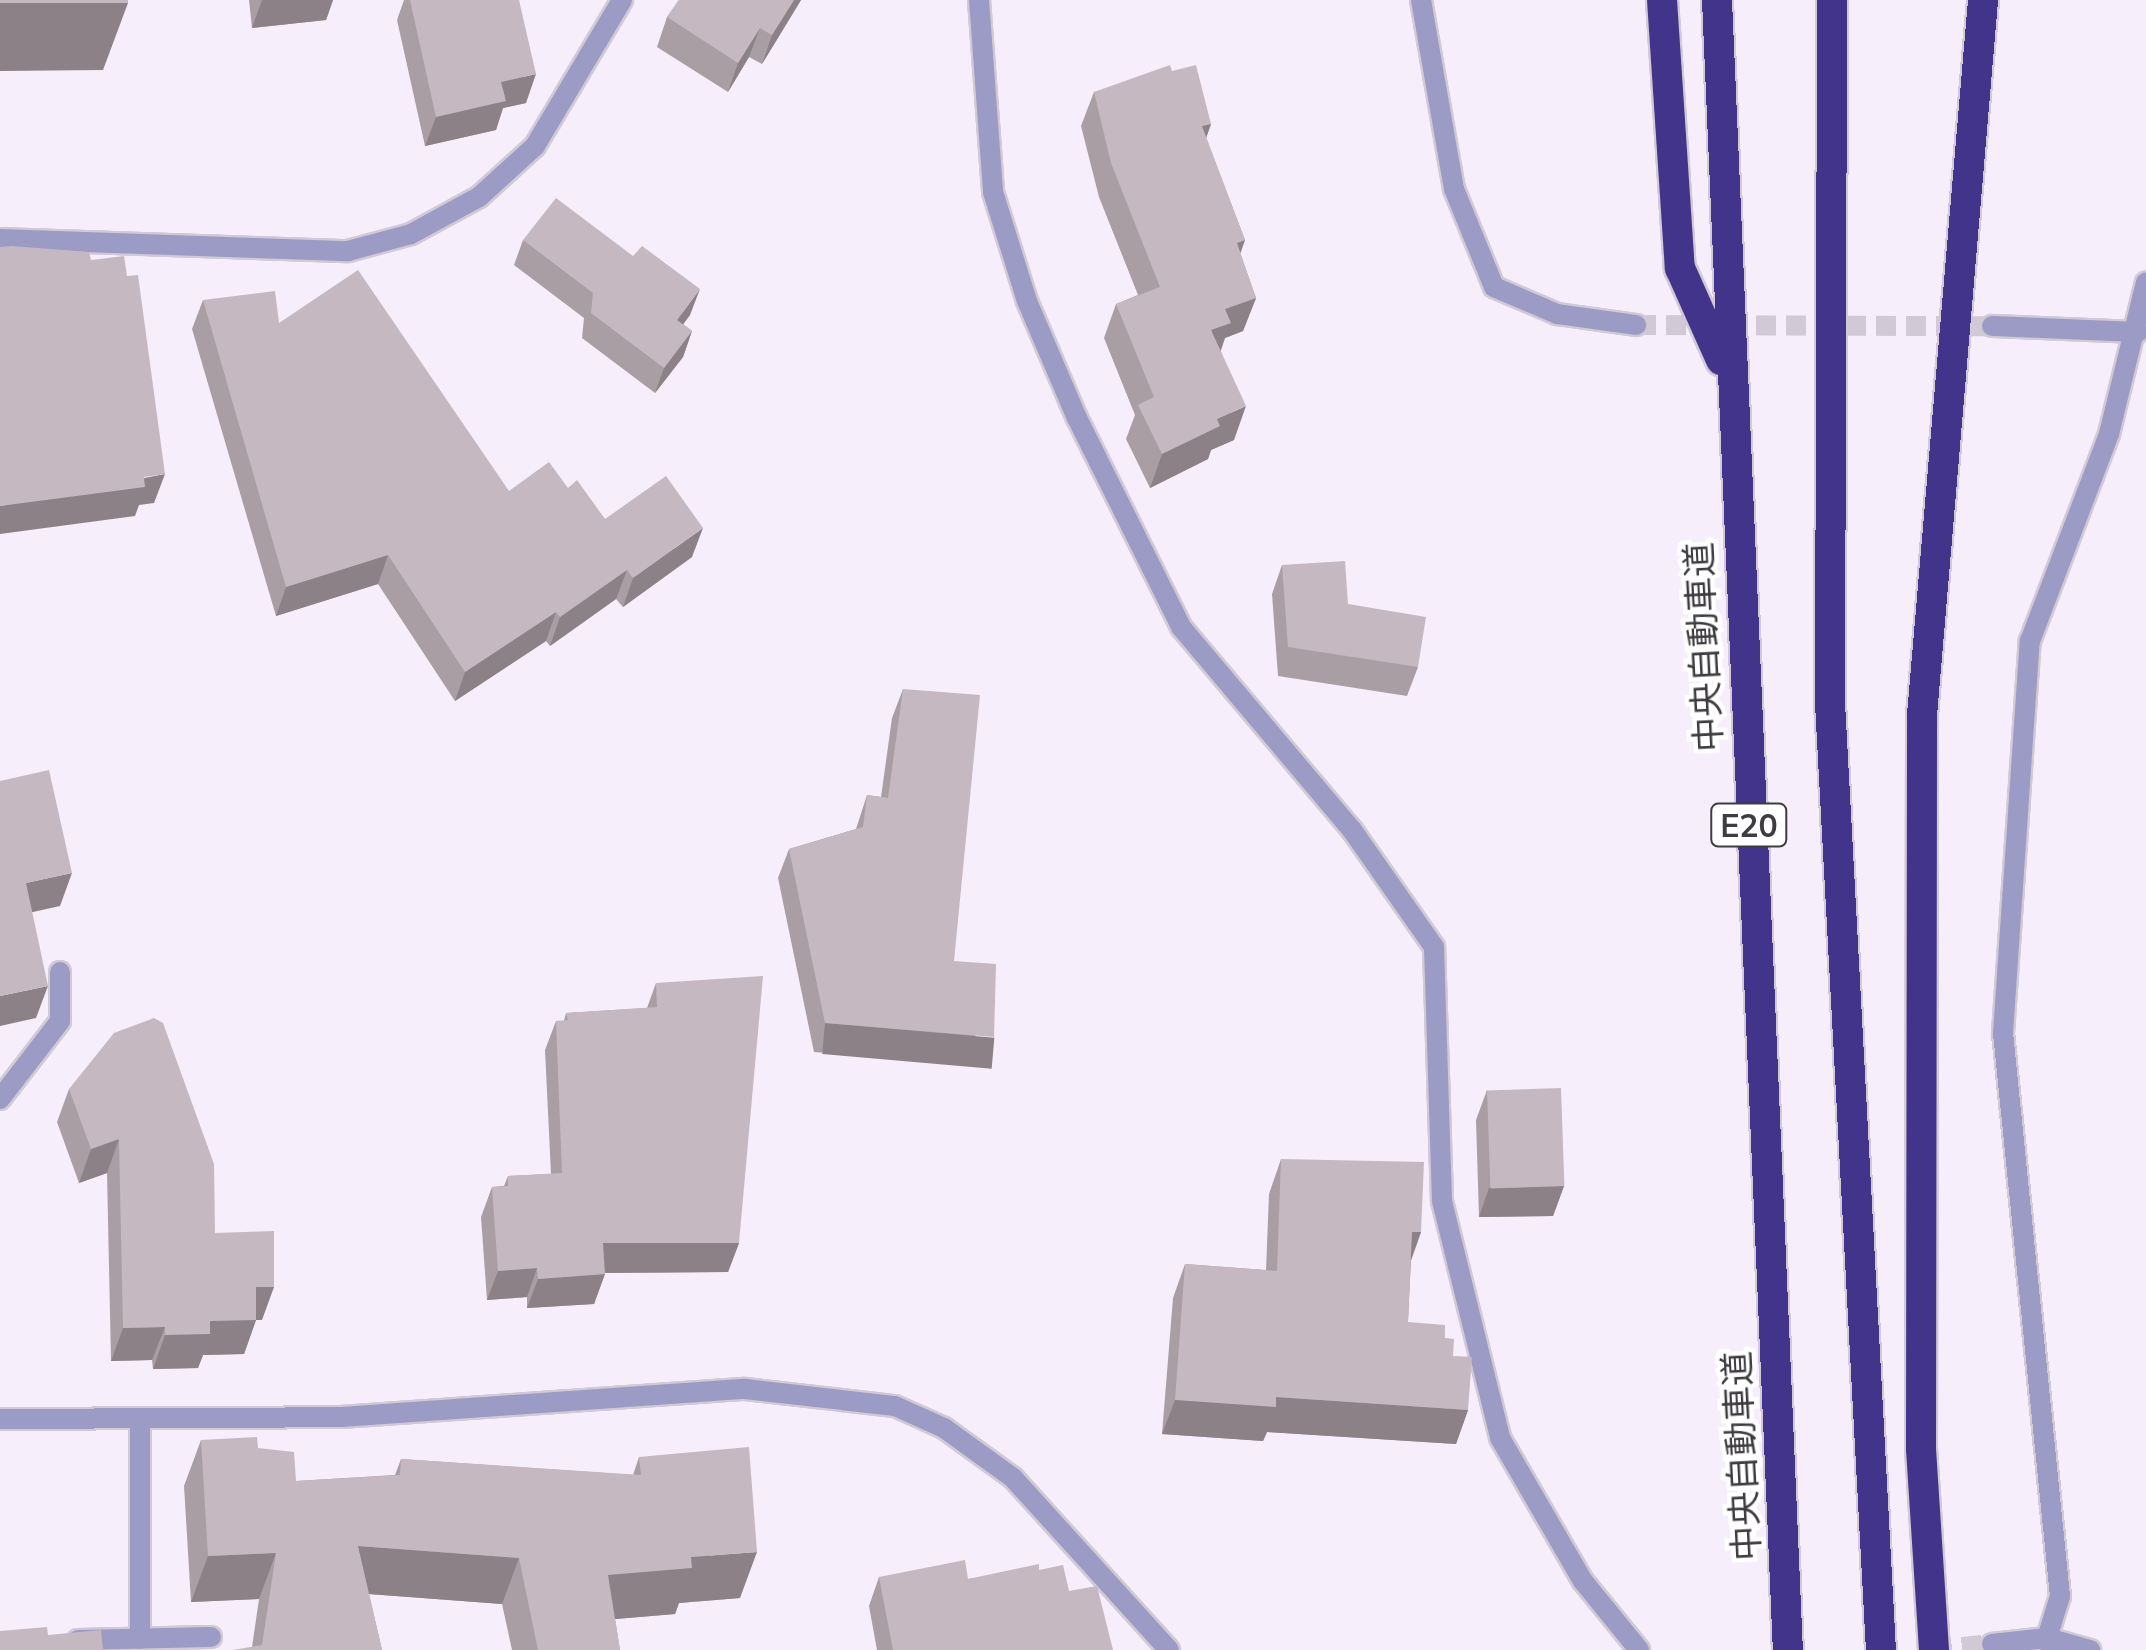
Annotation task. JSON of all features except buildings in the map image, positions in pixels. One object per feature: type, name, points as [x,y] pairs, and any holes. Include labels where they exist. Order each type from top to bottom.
[{"type":"highway","points":[[1662,0],[1680,268],[1728,376]]},
{"type":"highway","name":"中央自動車道","points":[[1716,0],[1728,376],[1788,1650]]},
{"type":"highway","name":"E20","points":[[1832,0],[1830,703],[1882,1650]]},
{"type":"highway","points":[[1934,1650],[1921,1449],[1922,715],[1954,276],[1983,0]]},
{"type":"street","points":[[0,238],[348,251],[411,234],[479,197],[534,146],[622,0]]},
{"type":"street","points":[[979,0],[993,192],[1027,301],[1076,418],[1180,627],[1352,830],[1434,947],[1442,1201],[1500,1438],[1583,1582],[1639,1650]]},
{"type":"street","points":[[1421,0],[1454,189],[1494,286],[1557,314],[1636,325]]},
{"type":"street","points":[[2049,1644],[2060,1596],[2004,1033],[2030,641],[2109,434],[2138,332],[2146,282]]},
{"type":"street","points":[[1992,326],[2138,332]]},
{"type":"street","points":[[0,1099],[60,1022],[60,972]]},
{"type":"street","points":[[0,1419],[341,1417],[745,1389],[894,1406],[944,1428],[1013,1478],[1169,1650]]},
{"type":"street","points":[[140,1418],[140,1638]]},
{"type":"street","points":[[53,1640],[211,1637]]},
{"type":"street","points":[[1992,1644],[2049,1644],[2090,1650]]},
{"type":"tunnel","points":[[1636,325],[1992,326]]},
{"type":"tunnel","points":[[1932,1650],[1992,1644]]}]
